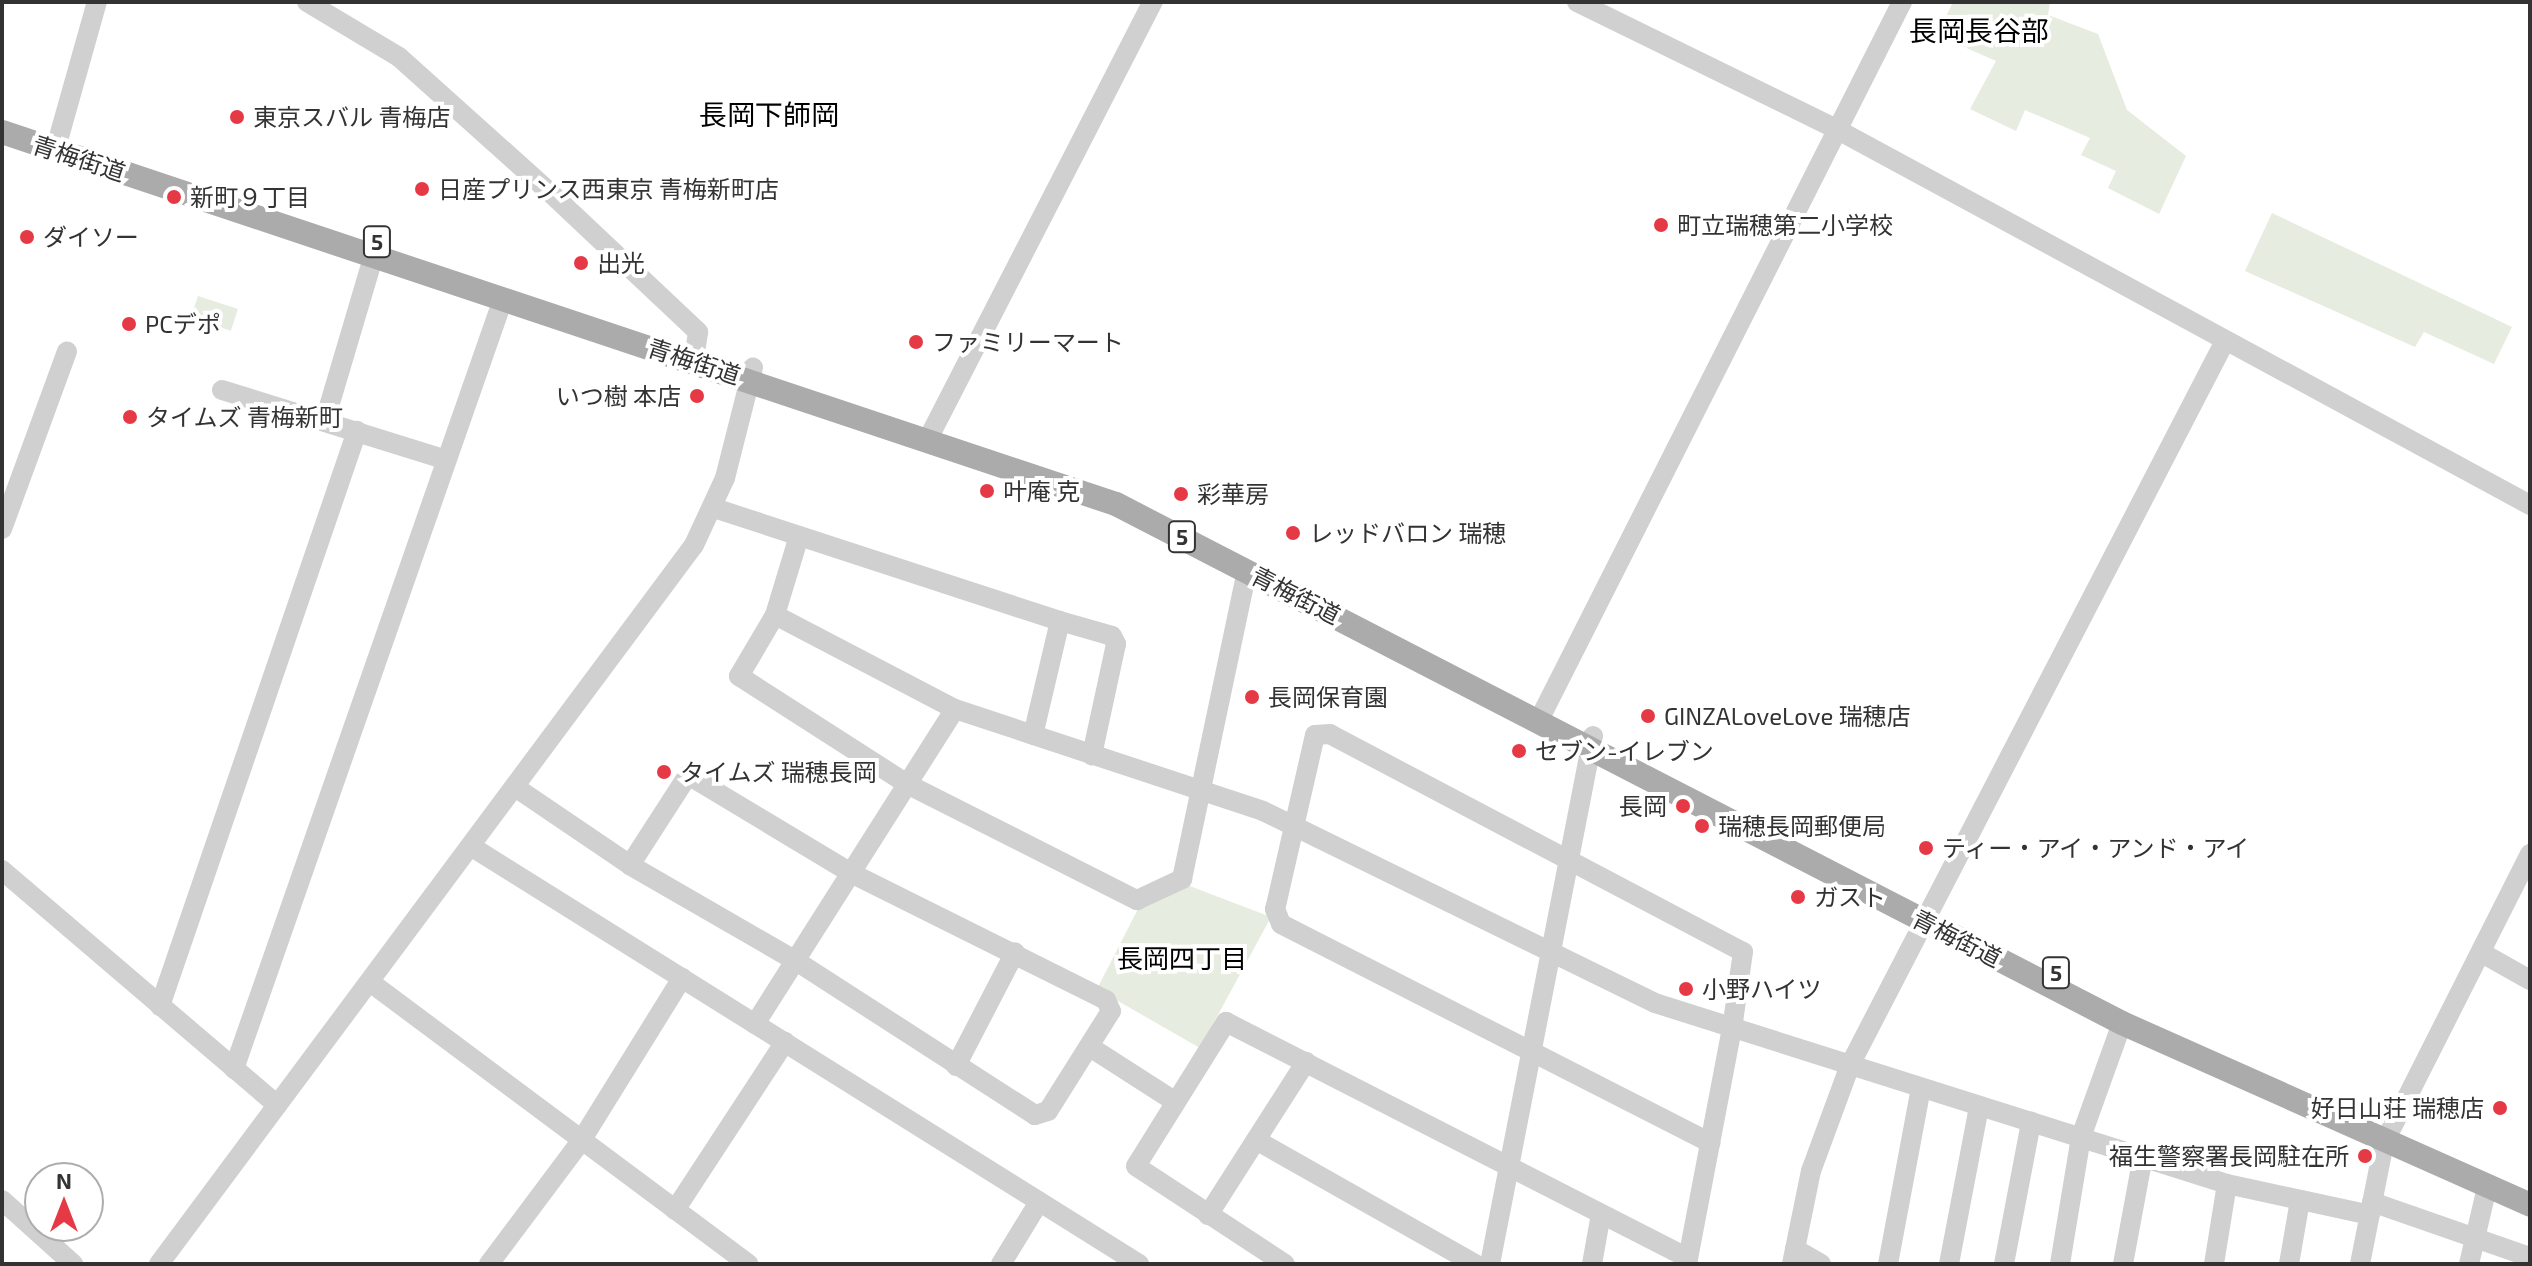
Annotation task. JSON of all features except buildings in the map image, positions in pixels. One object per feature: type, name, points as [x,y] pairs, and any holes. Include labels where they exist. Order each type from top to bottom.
[{"type":"main road","name":"青梅街道","points":[[2,117],[58,143],[374,255],[503,299],[696,355]]},
{"type":"main road","name":"青梅街道","points":[[2,132],[58,143],[1113,492],[1541,716]]},
{"type":"main road","name":"青梅街道","points":[[931,432],[1116,504],[1541,716],[1926,914],[2487,1187],[2530,1205]]},
{"type":"main road","name":"青梅街道","points":[[1926,914],[2122,1023],[2387,1138],[2530,1188]]},
{"type":"street","points":[[58,143],[97,2]]},
{"type":"street","points":[[307,2],[413,68],[698,332],[696,355]]},
{"type":"street","points":[[931,432],[1153,2]]},
{"type":"street","points":[[1577,2],[1838,130],[2224,343],[2530,505]]},
{"type":"street","points":[[1541,716],[1902,2]]},
{"type":"street","points":[[325,420],[374,255]]},
{"type":"street","points":[[234,1069],[444,459],[503,299]]},
{"type":"street","points":[[1821,1264],[1794,1257],[1819,1145],[1850,1065],[2224,343]]},
{"type":"street","points":[[2,529],[8,494],[67,351]]},
{"type":"street","points":[[159,1264],[674,575],[714,508],[751,373]]},
{"type":"street","points":[[222,390],[444,459]]},
{"type":"street","points":[[160,1006],[357,431]]},
{"type":"street","points":[[714,508],[1112,636],[1116,644],[1092,755]]},
{"type":"street","points":[[799,536],[775,615],[739,676],[907,784],[1137,900],[1182,879],[1247,570]]},
{"type":"street","points":[[775,615],[955,709],[1294,825],[1655,1003],[2227,1184],[2300,1200],[2371,1209],[2476,1236],[2530,1257]]},
{"type":"street","points":[[1033,735],[1060,621]]},
{"type":"street","points":[[755,1024],[955,709]]},
{"type":"street","points":[[1285,1264],[1136,1166],[1226,1022],[1509,1166],[1687,1261],[1710,1143],[1732,1029],[1740,947],[1320,732],[1312,741],[1275,909],[1281,924],[1710,1143]]},
{"type":"street","points":[[1490,1264],[1592,742]]},
{"type":"street","points":[[515,787],[630,865],[796,961],[956,1066],[1043,1116],[1111,1011],[1106,1000],[851,873],[688,775],[630,865]]},
{"type":"street","points":[[472,847],[1139,1264]]},
{"type":"street","points":[[2360,1264],[2387,1138],[2530,854]]},
{"type":"street","points":[[2,870],[277,1105]]},
{"type":"street","points":[[956,1066],[1015,952]]},
{"type":"street","points":[[2482,953],[2530,980]]},
{"type":"street","points":[[489,1264],[581,1141],[682,978]]},
{"type":"street","points":[[370,982],[748,1264]]},
{"type":"street","points":[[2060,1264],[2081,1137],[2122,1023]]},
{"type":"street","points":[[675,1210],[785,1042]]},
{"type":"street","points":[[1090,1047],[1174,1101]]},
{"type":"street","points":[[1208,1215],[1306,1062]]},
{"type":"street","points":[[1888,1264],[1921,1088]]},
{"type":"street","points":[[1949,1264],[1979,1106]]},
{"type":"street","points":[[2004,1264],[2031,1122]]},
{"type":"street","points":[[1256,1140],[1475,1264]]},
{"type":"street","points":[[2123,1264],[2143,1156]]},
{"type":"street","points":[[2214,1264],[2227,1184]]},
{"type":"street","points":[[2469,1264],[2487,1187]]},
{"type":"street","points":[[2,1200],[73,1264]]},
{"type":"street","points":[[2289,1264],[2300,1200]]},
{"type":"street","points":[[1001,1264],[1039,1202]]},
{"type":"street","points":[[1592,1264],[1601,1214]]},
{"type":"shaded area","points":[[1953,2],[2050,2],[2048,15],[2098,34],[2127,110],[2186,156],[2159,214],[2108,188],[2116,171],[2081,155],[2090,138],[2025,110],[2016,131],[1970,109],[1996,61],[1937,35]]},
{"type":"shaded area","points":[[2272,213],[2512,327],[2494,364],[2424,332],[2415,347],[2245,271]]},
{"type":"shaded area","points":[[198,296],[238,309],[231,331],[191,318]]},
{"type":"shaded area","points":[[1187,885],[1271,917],[1200,1048],[1097,989],[1138,909]]},
{"type":"place","name":"東京スバル 青梅店","points":[[237,117]]},
{"type":"place","name":"日産プリンス西東京 青梅新町店","points":[[422,189]]},
{"type":"place","name":"新町９丁目","points":[[174,197]]},
{"type":"place","name":"町立瑞穂第二小学校","points":[[1661,225]]},
{"type":"place","name":"ダイソー","points":[[27,237]]},
{"type":"place","name":"出光","points":[[581,263]]},
{"type":"place","name":"PCデポ","points":[[129,324]]},
{"type":"place","name":"ファミリーマート","points":[[916,342]]},
{"type":"place","name":"いつ樹 本店","points":[[697,396]]},
{"type":"place","name":"タイムズ 青梅新町","points":[[130,417]]},
{"type":"place","name":"叶庵 克","points":[[987,491]]},
{"type":"place","name":"彩華房","points":[[1181,494]]},
{"type":"place","name":"レッドバロン 瑞穂","points":[[1293,533]]},
{"type":"place","name":"長岡保育園","points":[[1252,697]]},
{"type":"place","name":"GINZALoveLove 瑞穂店","points":[[1648,716]]},
{"type":"place","name":"セブン-イレブン","points":[[1519,751]]},
{"type":"place","name":"タイムズ 瑞穂長岡","points":[[664,772]]},
{"type":"place","name":"長岡","points":[[1683,806]]},
{"type":"place","name":"瑞穂長岡郵便局","points":[[1702,826]]},
{"type":"place","name":"ティー・アイ・アンド・アイ","points":[[1926,848]]},
{"type":"place","name":"ガスト","points":[[1798,897]]},
{"type":"place","name":"小野ハイツ","points":[[1686,989]]},
{"type":"place","name":"好日山荘 瑞穂店","points":[[2500,1108]]},
{"type":"place","name":"福生警察署長岡駐在所","points":[[2365,1156]]},
{"type":"district","name":"長岡長谷部","points":[[1979,30]]},
{"type":"district","name":"長岡下師岡","points":[[769,114]]},
{"type":"district","name":"長岡四丁目","points":[[1182,958]]}]
